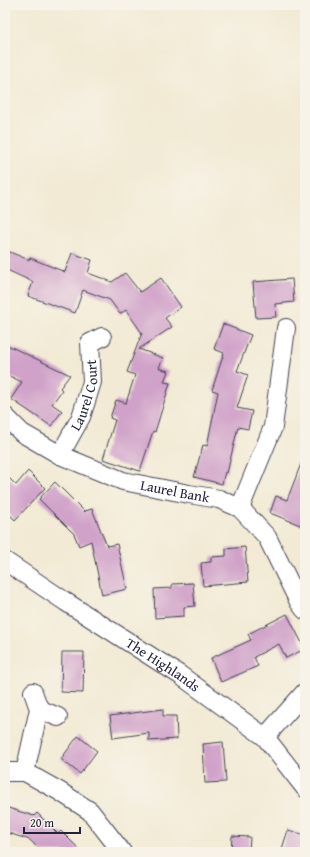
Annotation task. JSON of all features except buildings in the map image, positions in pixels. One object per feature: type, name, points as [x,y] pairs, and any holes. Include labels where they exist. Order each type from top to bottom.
[{"type":"street","points":[[240,508],[273,426],[286,328]]},
{"type":"street","name":"Laurel Court","points":[[60,456],[81,417],[92,382],[90,344],[102,337]]},
{"type":"street","name":"Laurel Bank","points":[[5,416],[22,433],[60,456],[123,481],[218,499],[240,508],[267,537],[299,602],[305,610]]},
{"type":"street","name":"The Highlands","points":[[5,561],[180,675],[265,737],[305,788]]},
{"type":"street","points":[[265,737],[305,692]]},
{"type":"street","points":[[25,772],[36,701],[58,717]]},
{"type":"street","points":[[5,772],[25,772],[59,791],[90,811],[122,852]]}]
